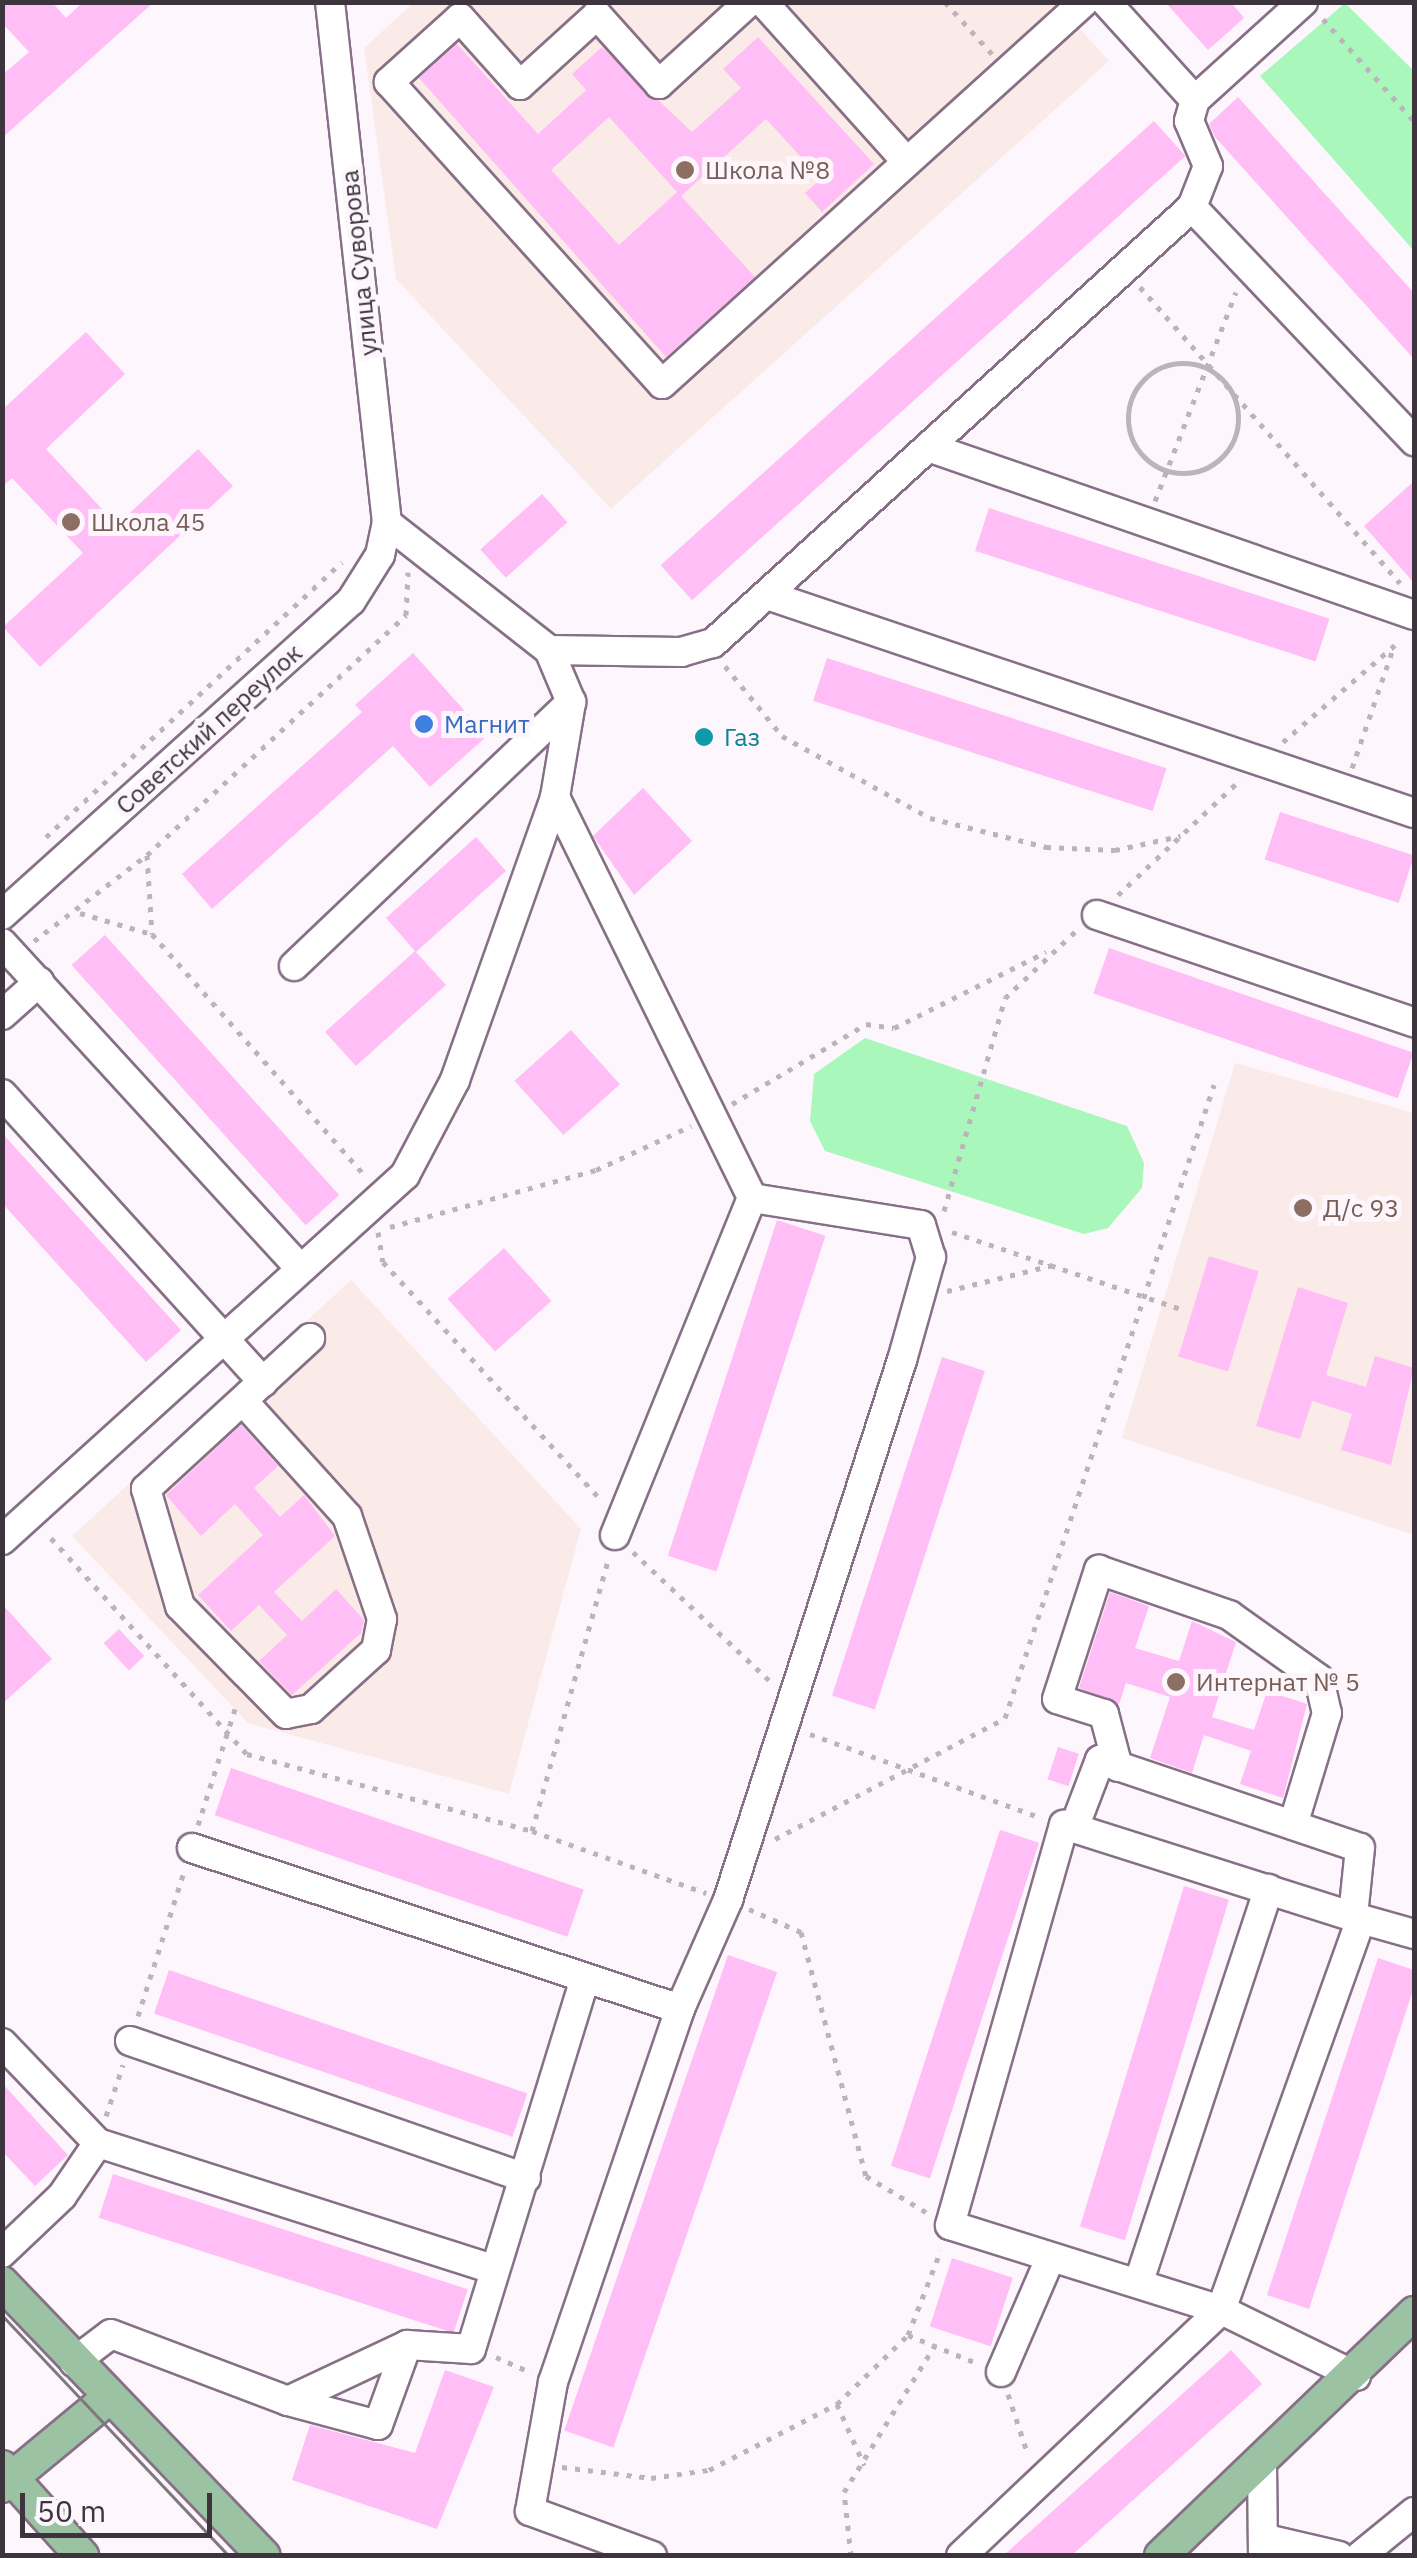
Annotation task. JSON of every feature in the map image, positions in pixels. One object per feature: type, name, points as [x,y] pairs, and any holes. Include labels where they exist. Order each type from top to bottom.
[{"type":"main road","points":[[2,2283],[107,2399],[264,2556]]},
{"type":"main road","points":[[1161,2556],[1356,2376],[1414,2313]]},
{"type":"main road","points":[[82,2556],[6,2477],[107,2399]]},
{"type":"street","name":"улица Суворова","points":[[330,2],[388,523]]},
{"type":"street","points":[[749,2],[660,84],[597,15],[520,85],[460,18],[389,82],[662,384],[1084,2]]},
{"type":"street","points":[[763,2],[907,162]]},
{"type":"street","points":[[1106,2],[1195,100]]},
{"type":"street","points":[[550,650],[681,652],[713,643],[770,596],[1192,207],[1208,166],[1189,120],[1195,100],[1305,2]]},
{"type":"street","points":[[1192,207],[1414,441]]},
{"type":"street","points":[[931,448],[1409,612]]},
{"type":"street","points":[[2,1540],[405,1175],[455,1080],[555,797],[571,702],[550,650],[388,523]]},
{"type":"street","name":"Советский переулок","points":[[2,915],[351,601],[388,523]]},
{"type":"street","points":[[770,596],[1414,813]]},
{"type":"street","points":[[294,966],[571,702]]},
{"type":"street","points":[[555,797],[752,1198],[615,1535]]},
{"type":"street","points":[[1097,914],[1414,1022]]},
{"type":"street","points":[[7,948],[301,1269]]},
{"type":"street","points":[[2,1016],[38,982]]},
{"type":"street","points":[[2,1094],[223,1339],[253,1391],[348,1516],[382,1619],[376,1650],[311,1709],[286,1714],[180,1606],[146,1489],[253,1391],[310,1338]]},
{"type":"street","points":[[652,2556],[530,2512],[544,2461],[553,2382],[680,2009],[728,1900],[931,1257],[921,1225],[752,1198]]},
{"type":"street","points":[[1118,1766],[1104,1714],[1057,1699],[1099,1570],[1230,1615],[1318,1679],[1327,1713],[1292,1825]]},
{"type":"street","points":[[961,2556],[1221,2310],[1357,1917],[1360,1848],[1100,1760],[1069,1826],[950,2224],[1221,2310],[1356,2376]]},
{"type":"street","points":[[1069,1826],[1414,1934]]},
{"type":"street","points":[[192,1848],[584,1981],[680,2009]]},
{"type":"street","points":[[1139,2282],[1269,1889]]},
{"type":"street","points":[[288,2400],[407,2344],[472,2349],[492,2269],[526,2178],[584,1981]]},
{"type":"street","points":[[130,2041],[526,2178]]},
{"type":"street","points":[[2,2043],[98,2143],[492,2269]]},
{"type":"street","points":[[2,2253],[62,2196],[98,2143]]},
{"type":"street","points":[[1001,2372],[1050,2258]]},
{"type":"street","points":[[74,2362],[111,2334],[288,2400],[378,2425],[407,2344]]},
{"type":"street","points":[[1262,2462],[1264,2547],[1340,2556]]},
{"type":"street","points":[[1360,2556],[1414,2512]]},
{"type":"path","points":[[945,2],[1007,71]]},
{"type":"path","points":[[1305,2],[1414,121]]},
{"type":"path","points":[[1147,522],[1247,263]]},
{"type":"path","points":[[1124,270],[1224,380],[1409,612],[1344,790]]},
{"type":"path","points":[[1206,364],[1158,369],[1130,401],[1134,443],[1166,470],[1208,467],[1229,447],[1238,420],[1224,380]]},
{"type":"path","points":[[7,948],[80,913],[406,615],[410,541]]},
{"type":"path","points":[[32,850],[352,552]]},
{"type":"path","points":[[713,643],[738,690],[782,736],[930,818],[1046,847],[1115,850],[1181,836]]},
{"type":"path","points":[[147,855],[152,934]]},
{"type":"path","points":[[742,1858],[897,1770],[1005,1718],[1149,1297],[1214,1084]]},
{"type":"path","points":[[940,1228],[1057,1264],[1181,1310]]},
{"type":"path","points":[[920,1298],[1057,1264]]},
{"type":"path","points":[[532,1832],[615,1535],[792,1702],[814,1742],[1069,1826]]},
{"type":"path","points":[[52,1538],[248,1754],[532,1832],[728,1900],[801,1932],[866,2176],[950,2224],[908,2336],[837,2404],[710,2470],[599,2476],[544,2461]]},
{"type":"path","points":[[98,2143],[235,1709]]},
{"type":"path","points":[[851,2556],[844,2492],[934,2348]]},
{"type":"path","points":[[472,2349],[553,2382]]},
{"type":"path","points":[[837,2404],[864,2465]]},
{"type":"shaded area","name":"Школа №8","points":[[1056,2],[1109,61],[611,509],[396,279],[364,48],[413,3]]},
{"type":"shaded area","name":"Д/с 93","points":[[1235,1063],[1414,1113],[1414,1535],[1122,1438]]},
{"type":"shaded area","points":[[351,1280],[581,1529],[509,1794],[248,1723],[72,1536]]},
{"type":"green space","points":[[1345,3],[1414,71],[1414,251],[1260,76]]},
{"type":"green space","points":[[865,1038],[1127,1126],[1144,1163],[1142,1188],[1108,1228],[1084,1234],[825,1151],[810,1121],[814,1074]]},
{"type":"building","points":[[2,2],[52,2],[66,18],[83,2],[154,2],[2,138],[2,75],[29,52],[2,23]]},
{"type":"building","points":[[1165,2],[1231,2],[1244,18],[1208,50]]},
{"type":"building","points":[[758,37],[874,164],[822,212],[805,193],[821,179],[766,119],[681,196],[755,277],[666,357],[419,78],[457,44],[538,134],[586,90],[572,74],[602,47],[692,132],[741,88],[723,69]],"holes":[[[609,117],[677,192],[619,245],[551,170]]]},
{"type":"building","points":[[1238,97],[1414,293],[1414,359],[1215,137],[1209,124]]},
{"type":"building","points":[[1154,121],[1185,156],[692,600],[661,565]]},
{"type":"building","points":[[86,332],[125,374],[46,449],[117,525],[198,449],[233,486],[40,667],[3,627],[83,553],[12,478],[2,487],[2,410]]},
{"type":"building","points":[[1414,481],[1414,583],[1364,526]]},
{"type":"building","points":[[542,494],[567,522],[506,578],[480,550]]},
{"type":"building","points":[[989,508],[1329,619],[1316,661],[975,551]]},
{"type":"building","points":[[413,653],[487,736],[430,787],[393,746],[212,909],[182,874],[362,712],[355,705]]},
{"type":"building","points":[[827,658],[1167,768],[1153,811],[813,701]]},
{"type":"building","points":[[643,788],[692,841],[634,895],[593,836]]},
{"type":"building","points":[[1280,812],[1414,856],[1399,903],[1265,860]]},
{"type":"building","points":[[476,837],[506,871],[416,952],[446,985],[356,1066],[325,1032],[415,951],[386,918]]},
{"type":"building","points":[[105,935],[339,1195],[306,1225],[72,965]]},
{"type":"building","points":[[1109,948],[1413,1053],[1398,1098],[1093,993]]},
{"type":"building","points":[[571,1030],[620,1084],[563,1135],[515,1081]]},
{"type":"building","points":[[2,1133],[181,1330],[146,1362],[2,1203]]},
{"type":"building","points":[[777,1220],[826,1236],[716,1571],[668,1556]]},
{"type":"building","points":[[504,1248],[552,1301],[495,1352],[448,1299]]},
{"type":"building","points":[[1209,1256],[1259,1271],[1228,1372],[1178,1356]]},
{"type":"building","points":[[1298,1287],[1348,1303],[1326,1375],[1366,1387],[1375,1356],[1414,1368],[1391,1465],[1341,1450],[1352,1414],[1312,1401],[1300,1439],[1256,1426]]},
{"type":"building","points":[[942,1357],[985,1371],[875,1709],[832,1696]]},
{"type":"building","points":[[241,1425],[278,1466],[254,1488],[280,1517],[304,1495],[335,1536],[274,1592],[302,1621],[336,1589],[364,1620],[361,1633],[292,1695],[259,1661],[287,1635],[259,1605],[231,1631],[198,1595],[263,1535],[235,1504],[201,1536],[166,1495]]},
{"type":"building","points":[[1110,1592],[1149,1606],[1135,1648],[1179,1661],[1192,1621],[1236,1642],[1212,1717],[1254,1730],[1267,1691],[1307,1704],[1283,1798],[1240,1784],[1251,1751],[1204,1735],[1192,1773],[1150,1758],[1170,1697],[1126,1683],[1119,1704],[1079,1688]]},
{"type":"building","points":[[2,1604],[52,1659],[2,1704]]},
{"type":"building","points":[[119,1629],[144,1656],[129,1670],[104,1643]]},
{"type":"building","points":[[1058,1747],[1079,1754],[1068,1786],[1047,1779]]},
{"type":"building","points":[[231,1768],[584,1889],[567,1937],[215,1815]]},
{"type":"building","points":[[1000,1830],[1039,1843],[930,2178],[891,2166]]},
{"type":"building","points":[[1184,1886],[1229,1900],[1125,2240],[1080,2226]]},
{"type":"building","points":[[728,1955],[777,1972],[613,2448],[564,2431]]},
{"type":"building","points":[[1378,1958],[1414,1970],[1414,1987],[1309,2309],[1267,2295]]},
{"type":"building","points":[[169,1970],[527,2093],[512,2137],[154,2013]]},
{"type":"building","points":[[2,2083],[68,2155],[35,2186],[2,2151]]},
{"type":"building","points":[[113,2174],[468,2289],[454,2333],[99,2218]]},
{"type":"building","points":[[952,2258],[1013,2278],[991,2346],[930,2326]]},
{"type":"building","points":[[1231,2350],[1262,2384],[1071,2556],[1003,2556]]},
{"type":"building","points":[[445,2370],[494,2387],[437,2529],[292,2480],[310,2425],[415,2453]]},
{"type":"tram line","points":[[2,2315],[229,2556]]},
{"type":"place","name":"Школа №8","points":[[685,170]]},
{"type":"place","name":"Школа 45","points":[[71,522]]},
{"type":"place","name":"Магнит","points":[[424,724]]},
{"type":"place","name":"Газ","points":[[704,737]]},
{"type":"place","name":"Д/с 93","points":[[1303,1208]]},
{"type":"place","name":"Интернат № 5","points":[[1176,1682]]}]
